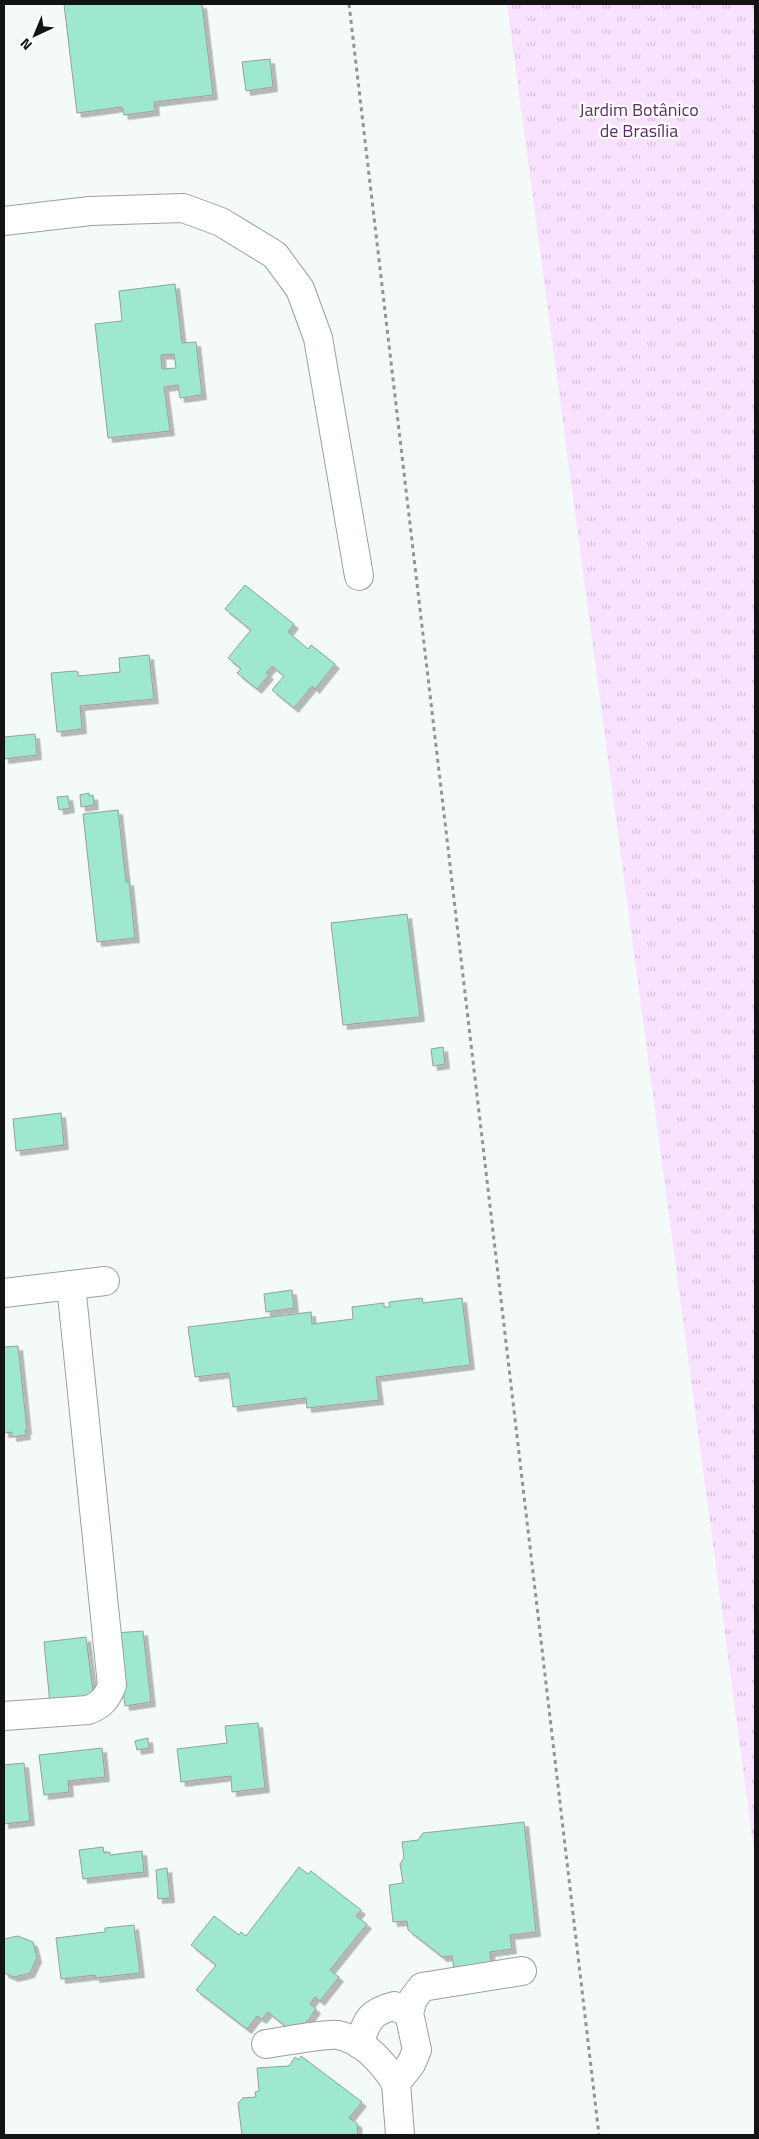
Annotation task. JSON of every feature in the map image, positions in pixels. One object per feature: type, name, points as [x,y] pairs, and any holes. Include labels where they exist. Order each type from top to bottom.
[{"type":"street","points":[[4,221],[90,211],[183,208],[221,222],[274,255],[300,289],[318,338],[359,576]]},
{"type":"street","points":[[4,1293],[105,1281]]},
{"type":"street","points":[[4,1716],[88,1710],[97,1707],[106,1699],[112,1685],[71,1285]]},
{"type":"street","points":[[396,2083],[412,2064],[417,2050],[409,2013],[413,1999],[422,1988],[522,1971]]},
{"type":"street","points":[[359,2044],[368,2019],[380,2009],[394,2006],[409,2013]]},
{"type":"street","points":[[266,2044],[337,2034],[359,2044],[383,2064],[396,2083],[400,2135]]},
{"type":"path","points":[[349,4],[600,2135]]},
{"type":"green space","name":"Jardim Botânico de Brasília","points":[[507,4],[755,4],[755,1859]]},
{"type":"building","points":[[64,4],[202,4],[213,95],[154,102],[155,111],[124,115],[122,107],[77,113]]},
{"type":"building","points":[[270,59],[273,87],[246,91],[242,62]]},
{"type":"building","points":[[175,284],[182,343],[196,342],[202,395],[180,398],[178,385],[164,387],[170,431],[108,438],[95,324],[122,321],[119,291]],"holes":[[[174,354],[176,368],[162,369],[161,355]]]},
{"type":"building","points":[[245,585],[294,624],[288,632],[308,649],[311,645],[335,664],[315,689],[312,686],[294,708],[272,690],[284,676],[272,666],[266,673],[269,675],[257,689],[237,673],[241,669],[228,658],[251,630],[225,609]]},
{"type":"building","points":[[149,655],[154,699],[80,706],[82,729],[57,732],[51,673],[75,671],[78,672],[78,676],[120,672],[119,658]]},
{"type":"building","points":[[35,734],[37,755],[4,759],[4,737]]},
{"type":"building","points":[[89,793],[89,796],[93,795],[94,805],[81,807],[80,795]]},
{"type":"building","points":[[68,796],[70,808],[59,810],[57,797]]},
{"type":"building","points":[[118,810],[126,882],[129,881],[135,938],[97,942],[83,814]]},
{"type":"building","points":[[407,914],[420,1017],[343,1025],[331,923]]},
{"type":"building","points":[[443,1047],[445,1064],[433,1066],[431,1049]]},
{"type":"building","points":[[61,1113],[64,1145],[16,1151],[13,1119]]},
{"type":"building","points":[[292,1290],[294,1308],[266,1312],[264,1294]]},
{"type":"building","points":[[422,1298],[423,1303],[462,1298],[470,1365],[376,1377],[379,1400],[307,1408],[306,1398],[233,1407],[229,1373],[195,1377],[188,1327],[311,1312],[312,1324],[353,1319],[352,1307],[384,1303],[384,1307],[390,1307],[389,1302]]},
{"type":"building","points":[[18,1346],[27,1430],[25,1430],[26,1435],[12,1437],[12,1432],[4,1433],[4,1347]]},
{"type":"building","points":[[143,1631],[151,1702],[125,1706],[115,1633]]},
{"type":"building","points":[[86,1637],[94,1699],[50,1704],[44,1642]]},
{"type":"building","points":[[258,1723],[265,1788],[232,1792],[231,1776],[181,1782],[177,1749],[227,1743],[225,1726]]},
{"type":"building","points":[[148,1738],[149,1748],[137,1750],[135,1741]]},
{"type":"building","points":[[102,1748],[105,1777],[68,1781],[69,1792],[44,1795],[39,1755]]},
{"type":"building","points":[[24,1763],[30,1821],[4,1824],[4,1765]]},
{"type":"building","points":[[524,1822],[536,1932],[510,1935],[512,1949],[490,1952],[491,1965],[454,1969],[452,1956],[442,1957],[408,1930],[407,1921],[393,1922],[389,1885],[403,1883],[400,1864],[404,1858],[402,1842],[418,1840],[423,1833]]},
{"type":"building","points":[[103,1847],[104,1853],[110,1852],[110,1855],[142,1851],[144,1872],[83,1879],[79,1850]]},
{"type":"building","points":[[299,1867],[308,1874],[311,1871],[361,1910],[356,1916],[367,1924],[330,1970],[339,1977],[320,2001],[315,1997],[310,2004],[316,2009],[300,2031],[293,2026],[290,2030],[268,2012],[262,2019],[257,2016],[247,2029],[196,1990],[216,1965],[191,1945],[214,1916],[239,1935],[241,1932],[246,1936]]},
{"type":"building","points":[[167,1868],[170,1898],[158,1899],[156,1870]]},
{"type":"building","points":[[134,1925],[140,1973],[95,1978],[95,1975],[61,1979],[56,1938],[105,1932],[105,1928]]},
{"type":"building","points":[[18,1936],[33,1942],[37,1958],[30,1973],[14,1977],[4,1973],[4,1939]]},
{"type":"building","points":[[301,2056],[362,2102],[349,2118],[357,2123],[358,2135],[242,2135],[238,2103],[243,2098],[256,2097],[255,2092],[259,2091],[257,2068],[289,2066],[295,2057],[299,2060]]}]
